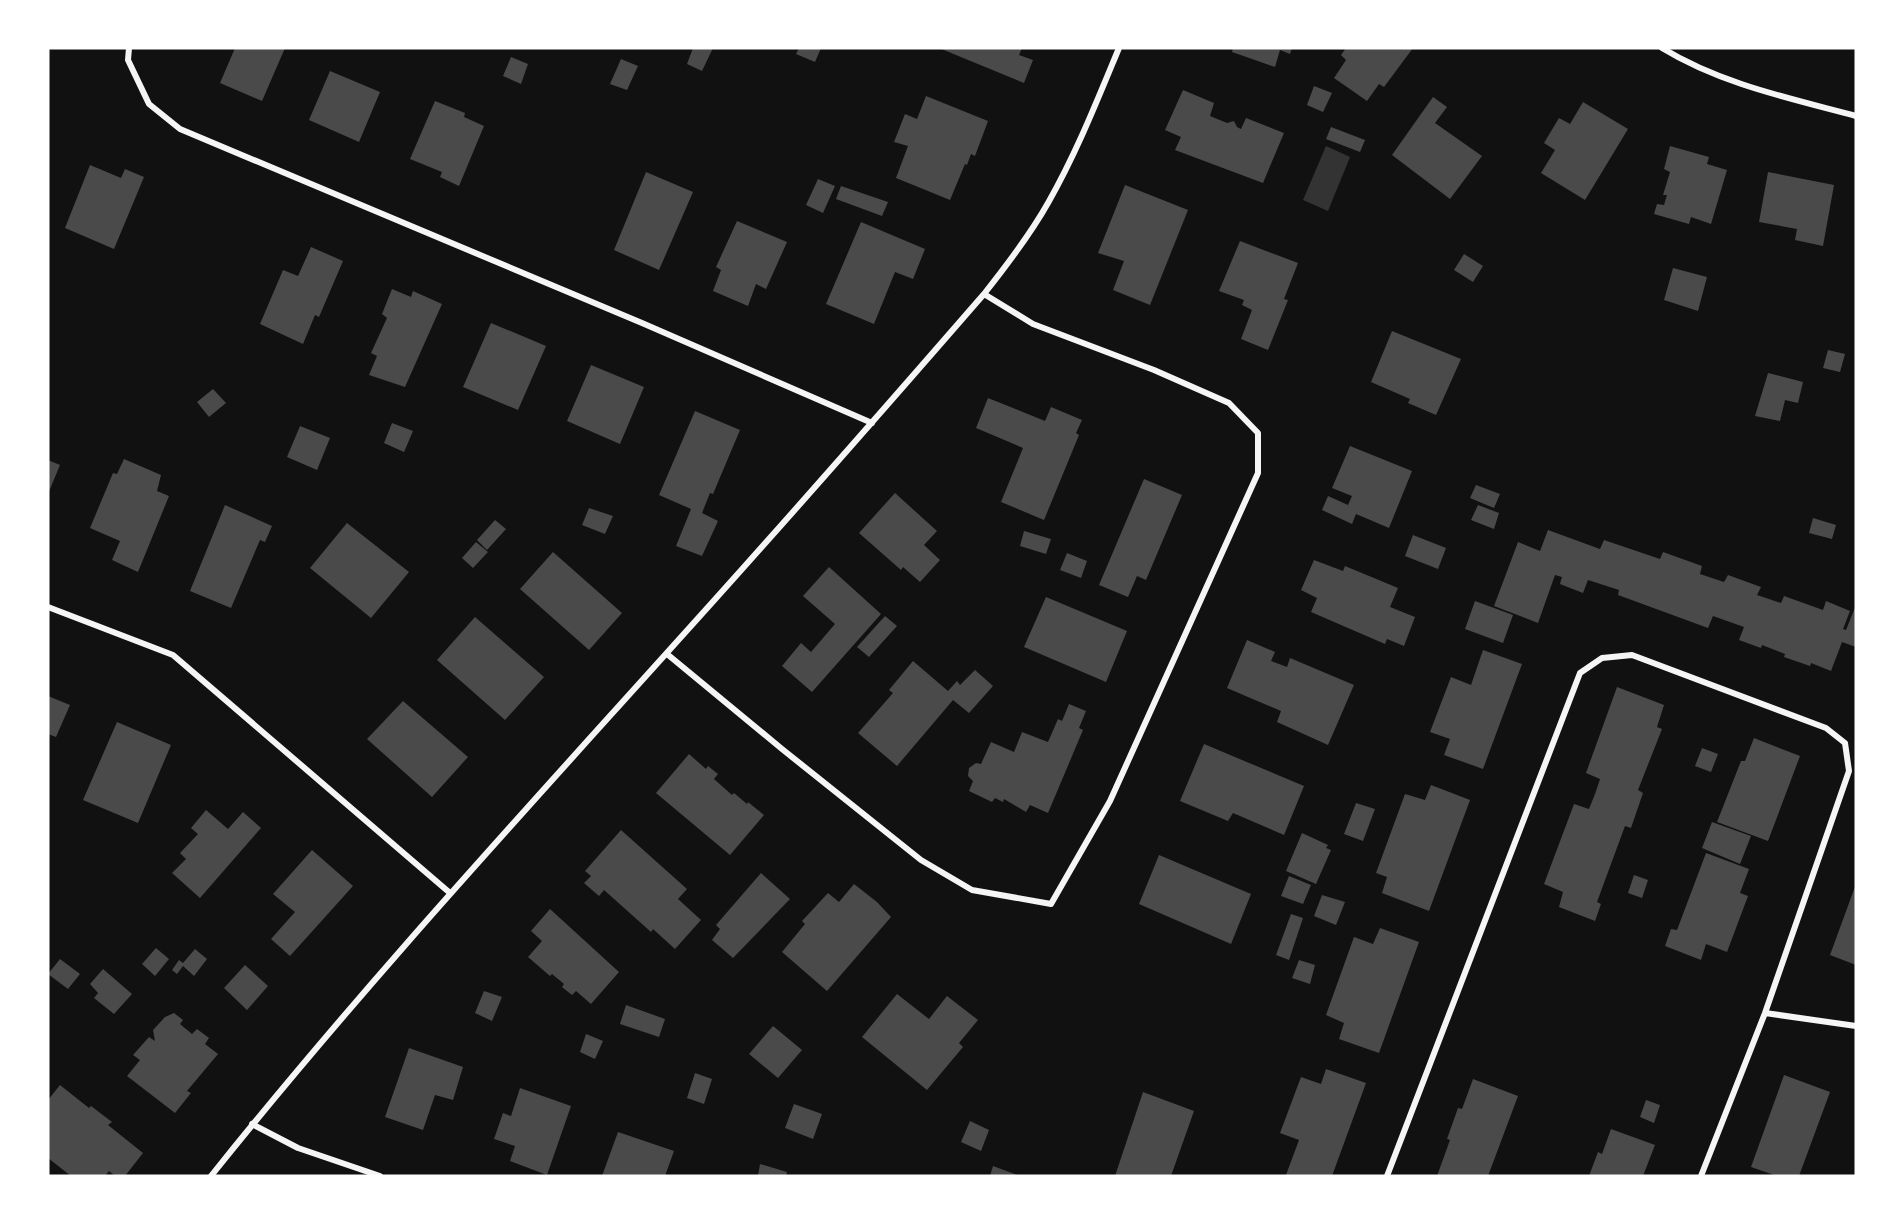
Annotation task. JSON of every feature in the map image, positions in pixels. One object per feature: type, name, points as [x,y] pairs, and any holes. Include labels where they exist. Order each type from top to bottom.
[{"type":"street","points":[[129,48],[128,60],[149,104],[180,129],[642,323],[872,423]]},
{"type":"street","points":[[211,1176],[304,1061],[450,894],[667,654],[984,294],[1047,205],[1080,142],[1119,48]]},
{"type":"street","points":[[1662,48],[1686,62],[1751,88],[1856,116]]},
{"type":"street","points":[[667,654],[921,860],[972,890],[1051,904],[1110,801],[1258,472],[1258,433],[1229,403],[1154,370],[1033,324],[984,294]]},
{"type":"street","points":[[48,607],[173,656],[450,894]]},
{"type":"street","points":[[1387,1176],[1580,672],[1602,657],[1632,655],[1826,728],[1845,743],[1849,771],[1765,1013],[1701,1176]]},
{"type":"street","points":[[1765,1013],[1856,1026]]},
{"type":"street","points":[[252,1125],[298,1148],[380,1176]]},
{"type":"shaded area","points":[[1326,146],[1350,157],[1328,211],[1303,200]]},
{"type":"building","points":[[235,48],[285,48],[262,101],[220,83]]},
{"type":"building","points":[[693,48],[713,48],[702,71],[687,64]]},
{"type":"building","points":[[799,48],[821,48],[815,62],[796,54]]},
{"type":"building","points":[[939,48],[1022,48],[1019,55],[1033,60],[1024,83]]},
{"type":"building","points":[[1233,48],[1292,48],[1290,54],[1280,50],[1275,67],[1232,52]]},
{"type":"building","points":[[1346,48],[1413,48],[1384,87],[1379,84],[1367,101],[1334,78],[1346,60],[1341,55]]},
{"type":"building","points":[[511,57],[528,64],[521,84],[503,76]]},
{"type":"building","points":[[621,59],[638,66],[627,90],[610,84]]},
{"type":"building","points":[[330,71],[380,92],[359,142],[309,120]]},
{"type":"building","points":[[1314,86],[1332,93],[1323,112],[1307,105]]},
{"type":"building","points":[[1183,90],[1214,103],[1210,116],[1227,123],[1234,121],[1241,129],[1246,118],[1284,133],[1263,183],[1175,150],[1181,137],[1165,130]]},
{"type":"building","points":[[926,96],[988,121],[975,156],[971,154],[967,165],[965,164],[950,200],[896,178],[908,146],[894,142],[905,114],[917,119]]},
{"type":"building","points":[[1433,97],[1447,107],[1435,123],[1482,156],[1450,199],[1392,155]]},
{"type":"building","points":[[435,101],[465,113],[464,117],[484,126],[459,186],[440,177],[442,172],[410,159]]},
{"type":"building","points":[[1583,102],[1628,129],[1585,200],[1541,173],[1555,150],[1544,143],[1559,118],[1570,124]]},
{"type":"building","points":[[1331,127],[1365,140],[1360,152],[1326,139]]},
{"type":"building","points":[[1670,146],[1709,157],[1707,164],[1727,170],[1711,224],[1691,217],[1689,224],[1654,214],[1657,204],[1664,205],[1667,195],[1663,195],[1670,172],[1664,169]]},
{"type":"building","points":[[90,165],[121,178],[125,169],[144,177],[114,249],[65,228]]},
{"type":"building","points":[[646,172],[693,192],[659,270],[614,250]]},
{"type":"building","points":[[1768,172],[1834,185],[1823,246],[1795,240],[1797,229],[1759,222]]},
{"type":"building","points":[[818,179],[835,186],[823,213],[806,205]]},
{"type":"building","points":[[1125,185],[1188,210],[1150,305],[1113,290],[1124,261],[1098,253]]},
{"type":"building","points":[[841,186],[888,202],[882,216],[836,199]]},
{"type":"building","points":[[737,221],[787,242],[766,289],[756,284],[748,306],[713,291],[721,270],[716,267]]},
{"type":"building","points":[[861,222],[925,249],[913,279],[895,272],[874,324],[826,304]]},
{"type":"building","points":[[1240,241],[1298,263],[1284,299],[1288,300],[1268,350],[1241,339],[1252,310],[1242,305],[1244,300],[1219,291]]},
{"type":"building","points":[[311,247],[343,261],[319,317],[315,315],[303,344],[260,324],[283,270],[298,276]]},
{"type":"building","points":[[1464,254],[1483,266],[1473,282],[1454,270]]},
{"type":"building","points":[[1673,268],[1707,277],[1698,311],[1664,300]]},
{"type":"building","points":[[392,289],[411,297],[413,291],[442,304],[405,387],[369,375],[377,356],[371,353],[387,318],[382,314]]},
{"type":"building","points":[[491,323],[546,346],[518,410],[463,387]]},
{"type":"building","points":[[1392,331],[1461,359],[1436,415],[1408,403],[1410,399],[1371,382]]},
{"type":"building","points":[[1828,350],[1845,354],[1840,372],[1823,368]]},
{"type":"building","points":[[591,365],[644,387],[620,444],[567,421]]},
{"type":"building","points":[[1768,373],[1803,382],[1798,403],[1785,400],[1780,421],[1755,416]]},
{"type":"building","points":[[213,389],[226,403],[209,417],[197,402]]},
{"type":"building","points":[[988,398],[1045,421],[1051,407],[1082,420],[1076,433],[1079,435],[1044,520],[1001,502],[1023,448],[976,428]]},
{"type":"building","points":[[695,411],[740,430],[713,494],[710,493],[702,513],[718,521],[702,556],[676,546],[691,509],[659,495]]},
{"type":"building","points":[[392,423],[413,431],[404,452],[384,443]]},
{"type":"building","points":[[300,426],[330,438],[317,470],[287,457]]},
{"type":"building","points":[[1350,446],[1412,471],[1389,528],[1356,514],[1352,524],[1322,510],[1328,496],[1348,505],[1352,496],[1332,488]]},
{"type":"building","points":[[124,459],[161,475],[157,491],[169,496],[138,572],[112,560],[120,541],[90,528],[113,473],[117,474]]},
{"type":"building","points":[[48,460],[60,465],[48,494]]},
{"type":"building","points":[[1144,479],[1182,495],[1146,580],[1137,576],[1128,597],[1099,585]]},
{"type":"building","points":[[1476,485],[1500,494],[1494,508],[1470,498]]},
{"type":"building","points":[[895,493],[937,531],[924,545],[940,560],[920,582],[903,567],[901,570],[859,533]]},
{"type":"building","points":[[225,505],[272,526],[265,542],[260,540],[231,608],[190,591]]},
{"type":"building","points":[[1478,505],[1499,513],[1494,529],[1471,520]]},
{"type":"building","points":[[589,508],[613,516],[605,534],[582,525]]},
{"type":"building","points":[[1813,518],[1836,525],[1832,539],[1809,533]]},
{"type":"building","points":[[495,520],[506,529],[487,550],[477,540]]},
{"type":"building","points":[[347,523],[409,572],[371,618],[310,568]]},
{"type":"building","points":[[1548,530],[1600,549],[1604,540],[1660,559],[1663,552],[1702,566],[1700,574],[1724,582],[1728,575],[1761,587],[1757,595],[1781,603],[1784,596],[1823,610],[1826,601],[1850,611],[1843,629],[1846,630],[1856,605],[1856,647],[1842,642],[1831,671],[1811,663],[1810,666],[1784,657],[1785,654],[1762,645],[1761,648],[1739,640],[1744,627],[1713,616],[1708,628],[1618,595],[1619,590],[1588,580],[1583,593],[1560,584],[1562,577],[1555,575],[1538,623],[1494,606],[1518,542],[1540,551]]},
{"type":"building","points":[[1024,531],[1051,539],[1046,554],[1020,546]]},
{"type":"building","points":[[1413,535],[1446,548],[1438,569],[1405,556]]},
{"type":"building","points":[[476,542],[488,552],[473,568],[462,558]]},
{"type":"building","points":[[553,552],[622,613],[589,650],[520,589]]},
{"type":"building","points":[[1067,553],[1087,561],[1081,578],[1060,570]]},
{"type":"building","points":[[1314,560],[1343,571],[1345,566],[1398,588],[1390,607],[1415,617],[1404,646],[1387,639],[1385,644],[1311,612],[1317,598],[1301,590]]},
{"type":"building","points":[[829,567],[881,614],[812,692],[782,666],[801,643],[811,652],[835,624],[803,596]]},
{"type":"building","points":[[1046,597],[1127,631],[1106,682],[1024,647]]},
{"type":"building","points":[[1475,601],[1513,615],[1503,643],[1465,629]]},
{"type":"building","points":[[885,616],[897,626],[869,657],[857,647]]},
{"type":"building","points":[[475,617],[544,677],[505,720],[437,660]]},
{"type":"building","points":[[1247,640],[1275,652],[1271,661],[1287,667],[1290,658],[1354,685],[1328,745],[1277,722],[1281,711],[1227,688]]},
{"type":"building","points":[[1483,650],[1522,664],[1483,769],[1444,755],[1450,739],[1430,732],[1451,677],[1471,685]]},
{"type":"building","points":[[913,661],[948,691],[957,681],[960,685],[975,670],[993,686],[969,713],[953,700],[897,766],[858,733],[893,693],[889,690]]},
{"type":"building","points":[[1617,687],[1664,705],[1657,727],[1662,729],[1638,790],[1643,793],[1631,828],[1625,826],[1597,902],[1601,904],[1595,921],[1559,907],[1563,892],[1544,884],[1574,804],[1589,809],[1595,794],[1600,779],[1586,773]]},
{"type":"building","points":[[48,696],[70,705],[56,737],[48,734]]},
{"type":"building","points":[[403,701],[468,757],[432,797],[367,739]]},
{"type":"building","points":[[1069,704],[1086,711],[1079,728],[1083,730],[1048,813],[1030,805],[1026,812],[1004,799],[1003,802],[995,798],[992,802],[969,791],[973,781],[968,776],[969,768],[976,763],[981,764],[991,742],[1014,752],[1022,732],[1048,742],[1058,719],[1062,721]]},
{"type":"building","points":[[117,722],[171,745],[138,823],[83,800]]},
{"type":"building","points":[[1754,738],[1800,756],[1768,841],[1717,822],[1741,761],[1745,761]]},
{"type":"building","points":[[1204,744],[1304,786],[1284,835],[1233,813],[1228,821],[1180,801]]},
{"type":"building","points":[[1702,748],[1718,754],[1711,772],[1695,766]]},
{"type":"building","points":[[689,754],[706,769],[708,766],[718,774],[714,779],[732,795],[734,793],[764,815],[730,855],[656,793]]},
{"type":"building","points":[[1431,785],[1470,800],[1429,911],[1382,893],[1387,877],[1376,873],[1405,794],[1425,800]]},
{"type":"building","points":[[1356,803],[1375,809],[1363,841],[1344,834]]},
{"type":"building","points":[[206,810],[228,829],[243,812],[261,828],[200,898],[172,873],[186,859],[180,853],[198,834],[191,828]]},
{"type":"building","points":[[1712,822],[1751,836],[1740,864],[1702,848]]},
{"type":"building","points":[[621,830],[687,889],[678,899],[701,920],[675,949],[653,929],[651,932],[604,890],[599,896],[584,883],[591,876],[585,871]]},
{"type":"building","points":[[1302,833],[1328,845],[1326,848],[1331,850],[1316,884],[1286,871]]},
{"type":"building","points":[[312,850],[353,886],[290,956],[271,939],[295,912],[273,894]]},
{"type":"building","points":[[1706,853],[1749,869],[1740,893],[1748,896],[1727,952],[1706,944],[1701,960],[1665,946],[1671,929],[1677,930]]},
{"type":"building","points":[[1159,855],[1251,894],[1231,944],[1139,904]]},
{"type":"building","points":[[761,873],[790,899],[733,958],[712,940],[720,929],[716,925]]},
{"type":"building","points":[[1634,875],[1648,880],[1642,898],[1628,893]]},
{"type":"building","points":[[1289,876],[1311,885],[1303,904],[1281,896]]},
{"type":"building","points":[[854,884],[877,902],[891,917],[827,991],[782,952],[805,924],[802,921],[828,893],[839,902]]},
{"type":"building","points":[[1856,884],[1856,965],[1830,955]]},
{"type":"building","points":[[1322,895],[1345,902],[1336,925],[1314,916]]},
{"type":"building","points":[[550,909],[619,972],[591,1004],[576,991],[572,995],[562,987],[564,984],[552,974],[550,976],[528,957],[542,941],[531,931]]},
{"type":"building","points":[[1291,914],[1303,918],[1289,960],[1276,955]]},
{"type":"building","points":[[1380,928],[1419,942],[1379,1053],[1339,1039],[1344,1023],[1326,1015],[1354,937],[1373,944]]},
{"type":"building","points":[[156,948],[169,959],[155,976],[142,964]]},
{"type":"building","points":[[195,949],[207,959],[194,976],[183,966],[177,974],[172,970],[179,960],[183,963]]},
{"type":"building","points":[[60,959],[80,974],[68,989],[48,974]]},
{"type":"building","points":[[1299,960],[1315,965],[1310,984],[1292,978]]},
{"type":"building","points":[[245,965],[268,986],[247,1010],[224,988]]},
{"type":"building","points":[[103,969],[132,994],[114,1014],[94,998],[98,993],[90,984]]},
{"type":"building","points":[[484,991],[502,997],[492,1021],[475,1013]]},
{"type":"building","points":[[897,994],[929,1019],[947,996],[978,1020],[959,1043],[963,1047],[927,1090],[862,1037]]},
{"type":"building","points":[[626,1005],[665,1019],[659,1037],[620,1024]]},
{"type":"building","points":[[174,1013],[183,1020],[180,1024],[192,1034],[197,1029],[209,1038],[205,1044],[218,1054],[187,1091],[191,1093],[175,1113],[127,1076],[140,1060],[133,1055],[149,1037],[155,1041],[153,1030],[165,1017]]},
{"type":"building","points":[[773,1026],[802,1050],[778,1078],[749,1054]]},
{"type":"building","points":[[586,1034],[603,1041],[595,1059],[580,1052]]},
{"type":"building","points":[[409,1048],[463,1067],[453,1100],[435,1095],[423,1130],[385,1117]]},
{"type":"building","points":[[1326,1069],[1366,1083],[1332,1176],[1286,1175],[1299,1140],[1280,1133],[1301,1077],[1321,1084]]},
{"type":"building","points":[[695,1073],[712,1079],[704,1104],[687,1098]]},
{"type":"building","points":[[1784,1075],[1830,1092],[1799,1176],[1777,1176],[1751,1167]]},
{"type":"building","points":[[1473,1079],[1518,1096],[1488,1176],[1437,1176],[1458,1108],[1462,1109]]},
{"type":"building","points":[[60,1085],[89,1108],[91,1106],[112,1122],[108,1125],[143,1153],[125,1176],[115,1176],[109,1171],[105,1176],[71,1176],[48,1158],[48,1100]]},
{"type":"building","points":[[520,1088],[571,1106],[547,1175],[510,1161],[515,1146],[494,1139],[503,1113],[511,1116]]},
{"type":"building","points":[[1143,1092],[1194,1111],[1171,1176],[1115,1176]]},
{"type":"building","points":[[1646,1100],[1660,1105],[1654,1123],[1640,1117]]},
{"type":"building","points":[[794,1104],[822,1114],[813,1139],[785,1128]]},
{"type":"building","points":[[970,1121],[989,1130],[981,1151],[961,1142]]},
{"type":"building","points":[[1611,1129],[1655,1145],[1643,1176],[1589,1176],[1598,1152],[1602,1154]]},
{"type":"building","points":[[618,1132],[674,1151],[665,1176],[602,1176]]},
{"type":"building","points":[[760,1164],[787,1172],[786,1176],[758,1176]]},
{"type":"building","points":[[993,1166],[1020,1176],[990,1176]]}]
